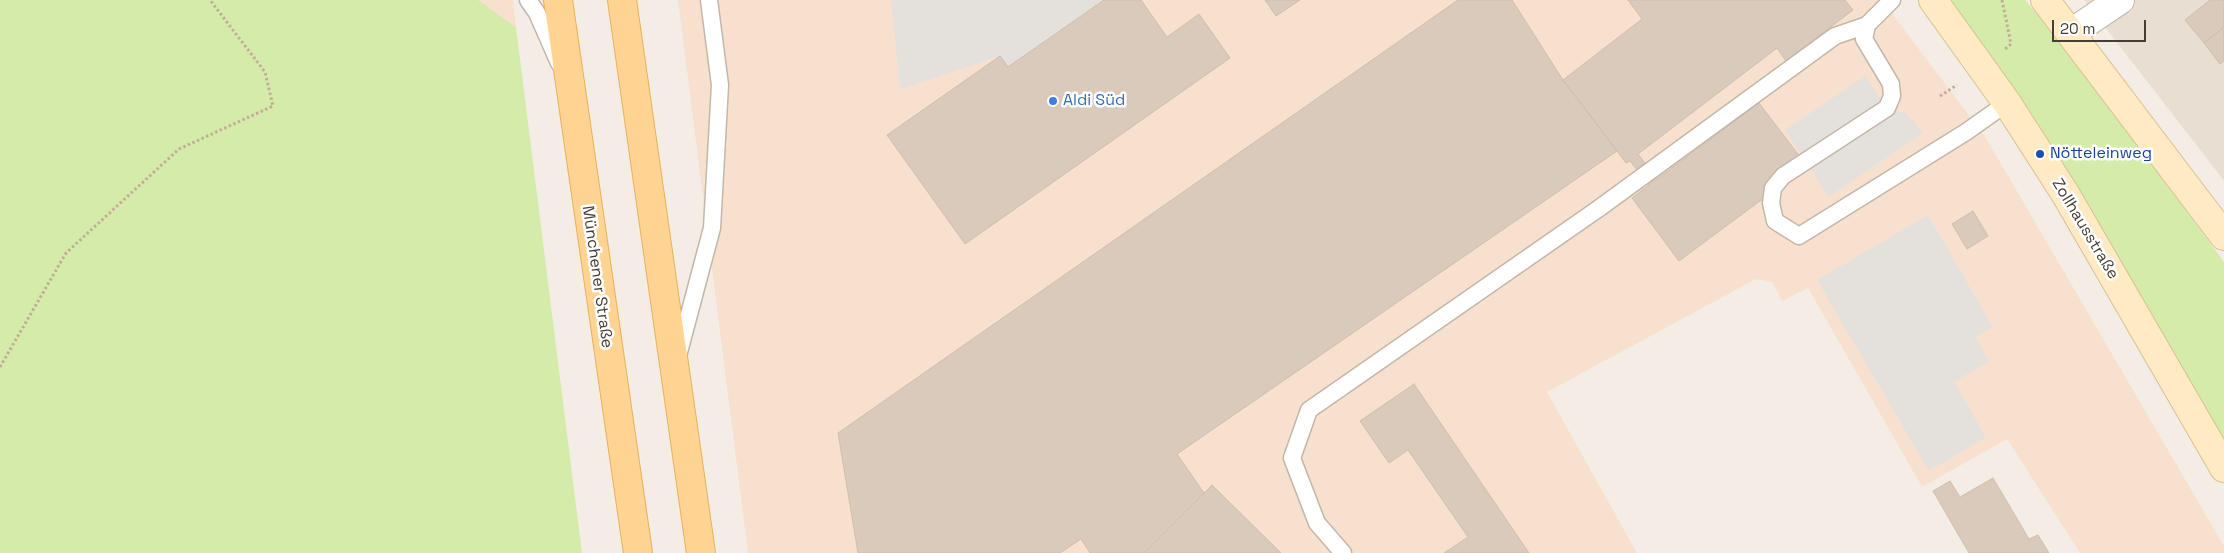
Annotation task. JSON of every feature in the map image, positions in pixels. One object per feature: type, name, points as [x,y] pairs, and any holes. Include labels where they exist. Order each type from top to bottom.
[{"type":"main road","name":"Münchener Straße","points":[[558,0],[638,553]]},
{"type":"main road","points":[[622,0],[701,553]]},
{"type":"main road","name":"Zollhausstraße","points":[[1933,0],[2007,103],[2090,236],[2224,468]]},
{"type":"main road","points":[[2045,0],[2224,236]]},
{"type":"street","points":[[2071,33],[2120,0]]},
{"type":"lane","points":[[528,0],[537,14],[570,87]]},
{"type":"lane","points":[[675,368],[712,228],[720,85],[709,0]]},
{"type":"lane","points":[[1343,553],[1317,523],[1292,458],[1309,410],[1598,208],[1835,36],[1867,25],[1892,0]]},
{"type":"lane","points":[[1867,25],[1864,39],[1891,84],[1892,96],[1887,108],[1783,176],[1773,188],[1771,203],[1775,221],[1799,236],[1966,132],[2007,103]]},
{"type":"path","points":[[0,367],[66,253],[179,149],[273,106],[265,72],[210,0]]},
{"type":"shaded area","points":[[478,0],[513,0],[516,27]]},
{"type":"shaded area","points":[[678,0],[1882,0],[1986,138],[2224,546],[2224,553],[2080,553],[2007,439],[1922,487],[1808,288],[1782,301],[1772,282],[1756,279],[1547,392],[1637,553],[748,553]]},
{"type":"shaded area","points":[[891,0],[1104,0],[1008,67],[1000,56],[900,89]]},
{"type":"shaded area","points":[[2084,0],[2224,0],[2224,181],[2222,178]]},
{"type":"shaded area","points":[[1865,76],[1887,108],[1906,113],[1923,133],[1829,197],[1785,130]]},
{"type":"shaded area","points":[[1928,215],[1993,327],[1975,337],[1989,361],[1954,382],[1986,437],[1929,471],[1817,280]]},
{"type":"green space","points":[[0,0],[478,0],[516,27],[582,553],[0,553]]},
{"type":"green space","points":[[1937,0],[2025,0],[2065,47],[2224,262],[2224,461]]},
{"type":"building","name":"Aldi Süd","points":[[1104,0],[1141,0],[1167,37],[1199,14],[1230,58],[965,244],[887,135],[1000,56],[1008,67]]},
{"type":"building","points":[[1265,0],[1300,0],[1276,16]]},
{"type":"building","points":[[1458,0],[1512,0],[1563,80],[1617,151],[1177,454],[1204,493],[1144,553],[1090,553],[1081,539],[1060,553],[858,553],[838,433]]},
{"type":"building","points":[[1628,0],[1845,0],[1853,10],[1786,61],[1777,48],[1638,154],[1657,179],[1759,103],[1807,166],[1679,261],[1632,198],[1649,185],[1630,161],[1626,163],[1563,80],[1642,19]]},
{"type":"building","points":[[2210,0],[2224,0],[2224,27],[2204,43],[2185,20]]},
{"type":"building","points":[[2224,27],[2224,61],[2220,64],[2204,43]]},
{"type":"building","points":[[1973,211],[1988,236],[1967,249],[1952,224]]},
{"type":"building","points":[[1414,384],[1529,553],[1444,553],[1468,537],[1408,450],[1389,463],[1360,421]]},
{"type":"building","points":[[1993,478],[2029,539],[2038,535],[2049,553],[1969,553],[1933,491],[1950,481],[1960,497]]},
{"type":"building","points":[[1212,485],[1281,553],[1144,553]]},
{"type":"place","name":"Aldi Süd","points":[[1053,101]]},
{"type":"place","name":"Nötteleinweg","points":[[2040,154]]}]
